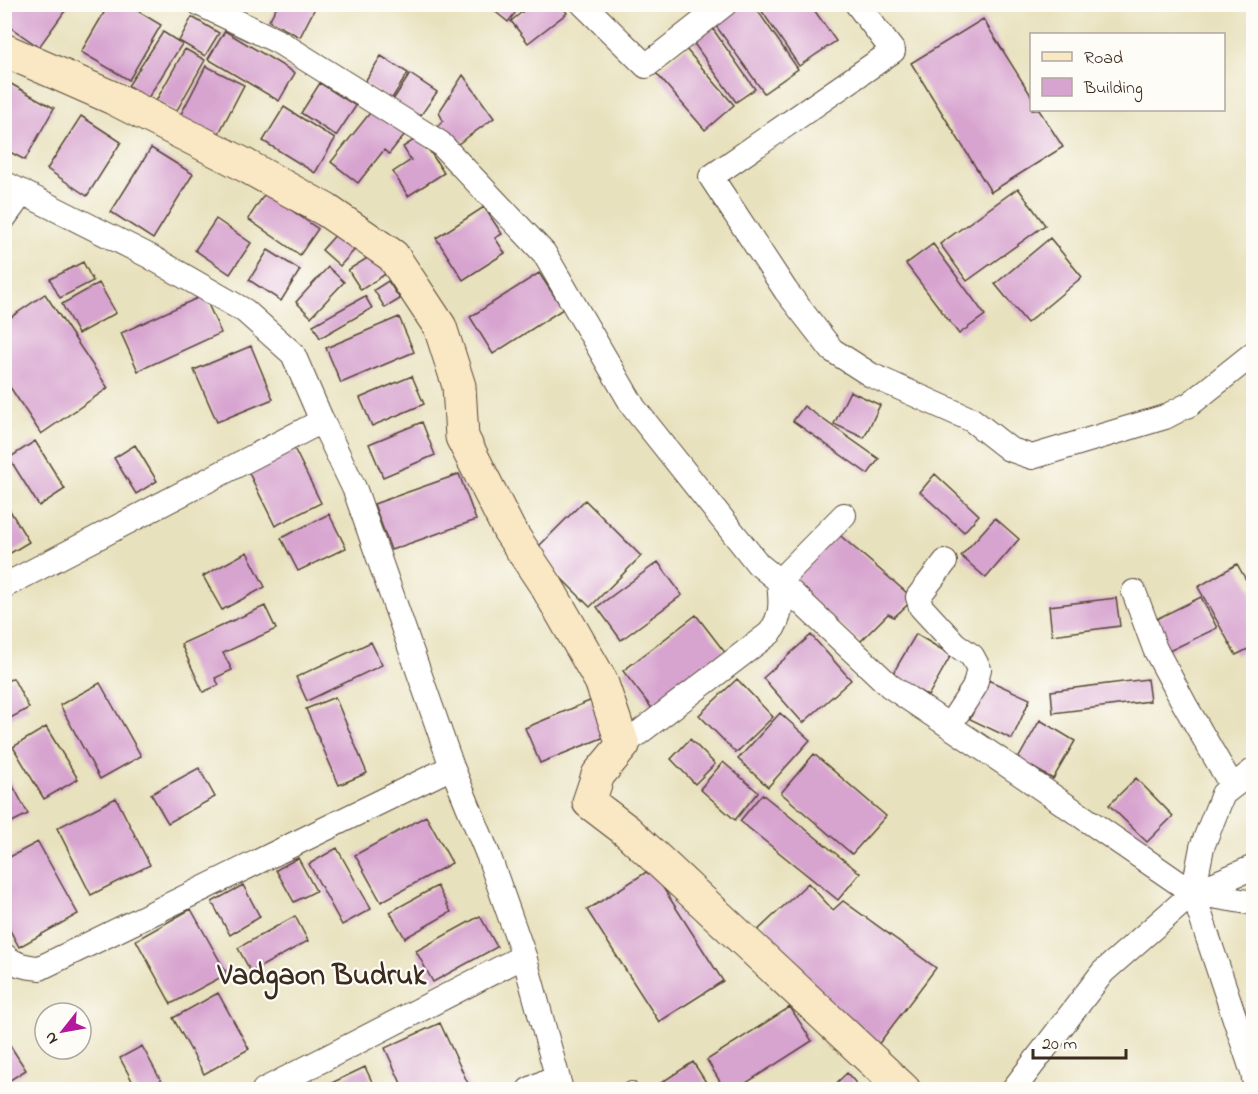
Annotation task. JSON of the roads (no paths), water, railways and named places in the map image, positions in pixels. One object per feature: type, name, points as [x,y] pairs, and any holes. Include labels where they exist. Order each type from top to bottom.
[{"type":"street","points":[[200,4],[279,42],[440,142],[544,253],[634,408],[758,564],[890,686],[1193,893],[1254,903]]},
{"type":"street","points":[[583,4],[646,66],[725,4]]},
{"type":"street","points":[[857,4],[893,51],[711,177],[786,291],[832,350],[871,375],[972,420],[1009,449],[1032,457],[1165,417],[1190,404],[1254,353]]},
{"type":"street","points":[[4,50],[113,98],[239,162],[326,210],[393,256],[440,327],[459,386],[462,437],[509,530],[547,587],[601,681],[623,745]]},
{"type":"street","points":[[4,218],[14,187],[149,256],[245,311],[293,354],[355,490],[452,767],[489,857],[524,956],[559,1083],[529,1089]]},
{"type":"street","points":[[4,586],[322,421]]},
{"type":"street","points":[[779,582],[844,515]]},
{"type":"street","points":[[945,562],[918,597],[921,607],[955,644],[972,656],[979,669],[974,688],[949,726]]},
{"type":"street","points":[[779,582],[782,608],[777,623],[770,633],[623,745],[598,775],[589,802],[627,831],[904,1089]]},
{"type":"street","points":[[1134,592],[1155,649],[1233,786]]},
{"type":"street","points":[[4,954],[24,967],[40,968],[452,767]]},
{"type":"street","points":[[1254,770],[1223,794],[1202,847],[1193,893],[1254,1079]]},
{"type":"street","points":[[1014,1089],[1103,972],[1193,893],[1254,867]]},
{"type":"street","points":[[264,1089],[524,956]]},
{"type":"district","name":"Vadgaon Budruk","points":[[322,977]]}]
